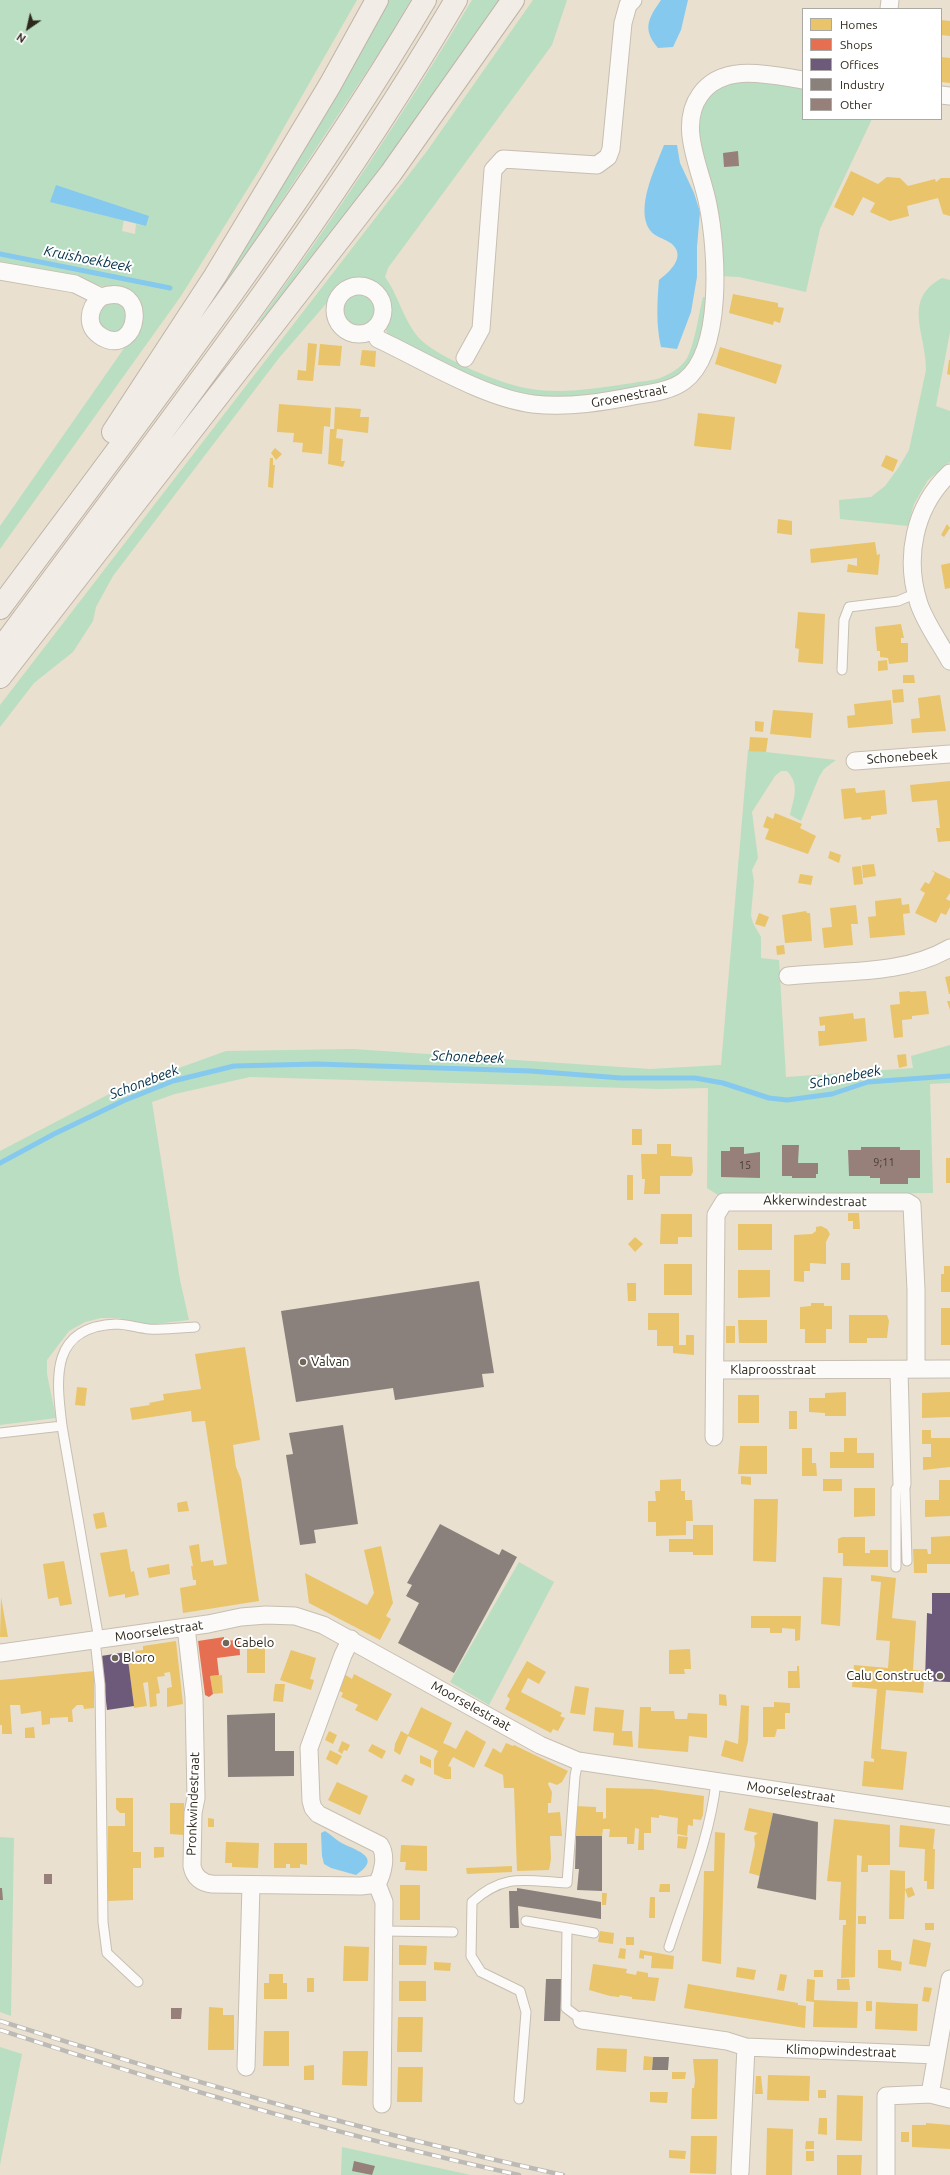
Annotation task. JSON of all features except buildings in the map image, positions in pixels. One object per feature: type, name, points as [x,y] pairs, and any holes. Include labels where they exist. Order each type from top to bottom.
[{"type":"highway","points":[[70,514],[95,460],[215,276],[322,98],[377,0]]},
{"type":"highway","points":[[0,608],[198,341],[294,206],[425,0]]},
{"type":"highway","points":[[0,650],[219,355],[315,222],[431,43],[456,0]]},
{"type":"highway","points":[[0,677],[391,173],[513,0]]},
{"type":"street","points":[[465,358],[481,329],[493,170],[502,159],[597,165],[608,157],[612,149],[626,2]]},
{"type":"street","name":"Groenestraat","points":[[373,330],[378,338],[468,382],[504,397],[531,404],[553,406],[603,402],[652,393],[677,386],[695,371],[700,360],[715,308],[715,247],[708,204],[693,148],[690,126],[693,108],[700,95],[708,86],[723,76],[756,73],[802,80]]},
{"type":"street","points":[[0,270],[75,284],[101,297]]},
{"type":"street","points":[[950,473],[931,497],[917,524],[913,546],[913,566],[920,605],[950,661]]},
{"type":"street","name":"Schonebeek","points":[[855,761],[950,754]]},
{"type":"street","points":[[788,976],[917,964],[935,957],[950,948]]},
{"type":"street","name":"Akkerwindestraat","points":[[715,1370],[716,1215],[721,1205],[731,1201],[907,1202],[912,1205],[916,1290],[916,1369]]},
{"type":"street","name":"Klaproosstraat","points":[[714,1437],[715,1370],[950,1369]]},
{"type":"street","points":[[899,1370],[902,1484]]},
{"type":"street","name":"Moorselestraat","points":[[0,1653],[186,1627],[241,1617],[266,1615],[295,1616],[323,1625],[351,1639],[540,1745],[578,1761],[950,1816]]},
{"type":"street","name":"Pronkwindestraat","points":[[186,1627],[194,1697],[196,1798],[193,1813],[193,1873],[205,1883],[361,1886],[377,1884]]},
{"type":"street","points":[[351,1639],[343,1654],[309,1748],[311,1801],[313,1808],[318,1814],[380,1845],[384,1851],[382,1871],[377,1884],[384,1902],[382,2104]]},
{"type":"street","points":[[246,2067],[251,1885]]},
{"type":"street","points":[[930,2094],[950,1979]]},
{"type":"street","name":"Klimopwindestraat","points":[[582,2020],[727,2041],[746,2047],[936,2055]]},
{"type":"street","points":[[740,2172],[746,2047]]},
{"type":"street","points":[[886,2174],[886,2096],[930,2094],[950,2099]]},
{"type":"lane","points":[[842,670],[844,620],[849,607],[898,601],[917,593]]},
{"type":"lane","points":[[138,1982],[107,1953],[103,1922],[100,1685],[97,1640],[62,1426],[59,1399],[59,1364],[70,1341],[88,1328],[117,1324],[148,1329],[195,1327]]},
{"type":"lane","points":[[0,1433],[62,1426]]},
{"type":"lane","points":[[896,1567],[896,1489],[902,1484],[905,1489],[907,1561]]},
{"type":"lane","points":[[519,2099],[526,2012],[520,1991],[481,1972],[472,1956],[472,1902],[486,1889],[512,1880],[567,1883],[574,1783],[578,1761]]},
{"type":"lane","points":[[669,1947],[702,1844],[714,1800],[716,1782]]},
{"type":"lane","points":[[526,1921],[594,1933]]},
{"type":"lane","points":[[567,1928],[566,2008],[582,2020]]},
{"type":"lane","points":[[384,1931],[453,1932]]},
{"type":"green space","points":[[0,0],[357,0],[260,169],[181,296],[0,549],[0,526],[127,344],[138,332],[121,290],[0,265]],"holes":[[[124,220],[146,226],[136,224],[135,234],[122,231]]]},
{"type":"green space","points":[[385,0],[411,0],[381,50],[243,259],[220,291],[215,289]]},
{"type":"green space","points":[[472,0],[504,0],[466,57],[264,324],[259,321],[369,163],[422,82]]},
{"type":"green space","points":[[533,0],[567,0],[552,45],[388,268],[385,277],[413,331],[427,345],[460,364],[514,385],[538,390],[565,391],[606,387],[657,379],[664,376],[680,366],[688,356],[694,340],[703,297],[710,298],[702,335],[692,363],[675,383],[576,402],[505,394],[388,335],[385,327],[389,312],[387,299],[376,287],[356,280],[338,290],[279,358],[113,576],[96,607],[93,621],[73,652],[34,683],[0,727],[0,705],[427,151]]},
{"type":"green space","points":[[740,79],[802,84],[802,120],[872,120],[820,229],[806,292],[739,277],[719,276],[698,127],[699,114],[712,91]]},
{"type":"green space","points":[[942,278],[950,280],[950,332],[936,406],[950,411],[950,462],[928,480],[914,504],[908,526],[840,519],[839,500],[871,497],[885,486],[909,450],[926,370],[919,319],[919,308],[922,297],[930,287]]},
{"type":"green space","points":[[355,293],[361,293],[365,294],[372,300],[375,310],[374,317],[368,324],[361,327],[355,327],[351,326],[344,320],[341,313],[341,307],[342,303],[348,296]]},
{"type":"green space","points":[[109,298],[131,310],[121,334],[100,329],[96,308]]},
{"type":"green space","points":[[748,750],[836,760],[824,769],[819,777],[801,821],[790,815],[795,786],[794,781],[787,771],[781,771],[775,776],[752,812],[758,858],[752,870],[754,881],[751,915],[753,923],[761,937],[761,958],[779,960],[786,1077],[913,1068],[911,1056],[950,1045],[950,1083],[930,1084],[933,1193],[718,1195],[707,1188],[708,1088],[660,1089],[250,1077],[175,1094],[152,1102],[180,1280],[189,1320],[147,1325],[118,1318],[101,1318],[85,1322],[69,1331],[47,1360],[47,1374],[56,1418],[0,1425],[0,1151],[115,1091],[226,1051],[353,1049],[650,1069],[721,1065]]},
{"type":"green space","points":[[519,1562],[554,1582],[489,1705],[450,1682]]},
{"type":"green space","points":[[0,1837],[14,1838],[11,2016],[0,2012]]},
{"type":"green space","points":[[0,2047],[22,2054],[0,2165]]},
{"type":"green space","points":[[342,2147],[471,2175],[341,2175]]},
{"type":"water","points":[[661,0],[688,0],[681,30],[673,47],[658,48],[648,29],[650,19]]},
{"type":"water","points":[[664,145],[677,145],[680,163],[694,193],[700,212],[697,247],[697,277],[691,312],[677,349],[661,347],[657,314],[659,280],[671,269],[677,260],[678,255],[670,242],[652,233],[647,225],[645,216],[646,195]]},
{"type":"water","points":[[56,185],[149,216],[146,226],[50,202]]},
{"type":"water","points":[[325,1831],[340,1842],[364,1854],[367,1858],[368,1863],[356,1875],[331,1868],[324,1864],[322,1856],[321,1833]]},
{"type":"waterway","name":"Kruishoekbeek","points":[[0,254],[170,288]]},
{"type":"waterway","name":"Schonebeek","points":[[0,1163],[54,1134],[123,1101],[173,1081],[234,1066],[317,1064],[530,1071],[621,1078],[695,1078],[723,1083],[769,1098],[787,1100],[832,1094],[868,1082],[950,1076]]},
{"type":"railway","points":[[0,2021],[280,2105],[421,2142],[563,2175]]},
{"type":"railway","points":[[0,2030],[128,2071],[258,2109],[388,2144],[519,2175]]},
{"type":"place","name":"Valvan","points":[[303,1362]]},
{"type":"place","name":"Cabelo","points":[[226,1643]]},
{"type":"place","name":"Bloro","points":[[115,1658]]},
{"type":"place","name":"Calu Construct","points":[[940,1676]]}]
